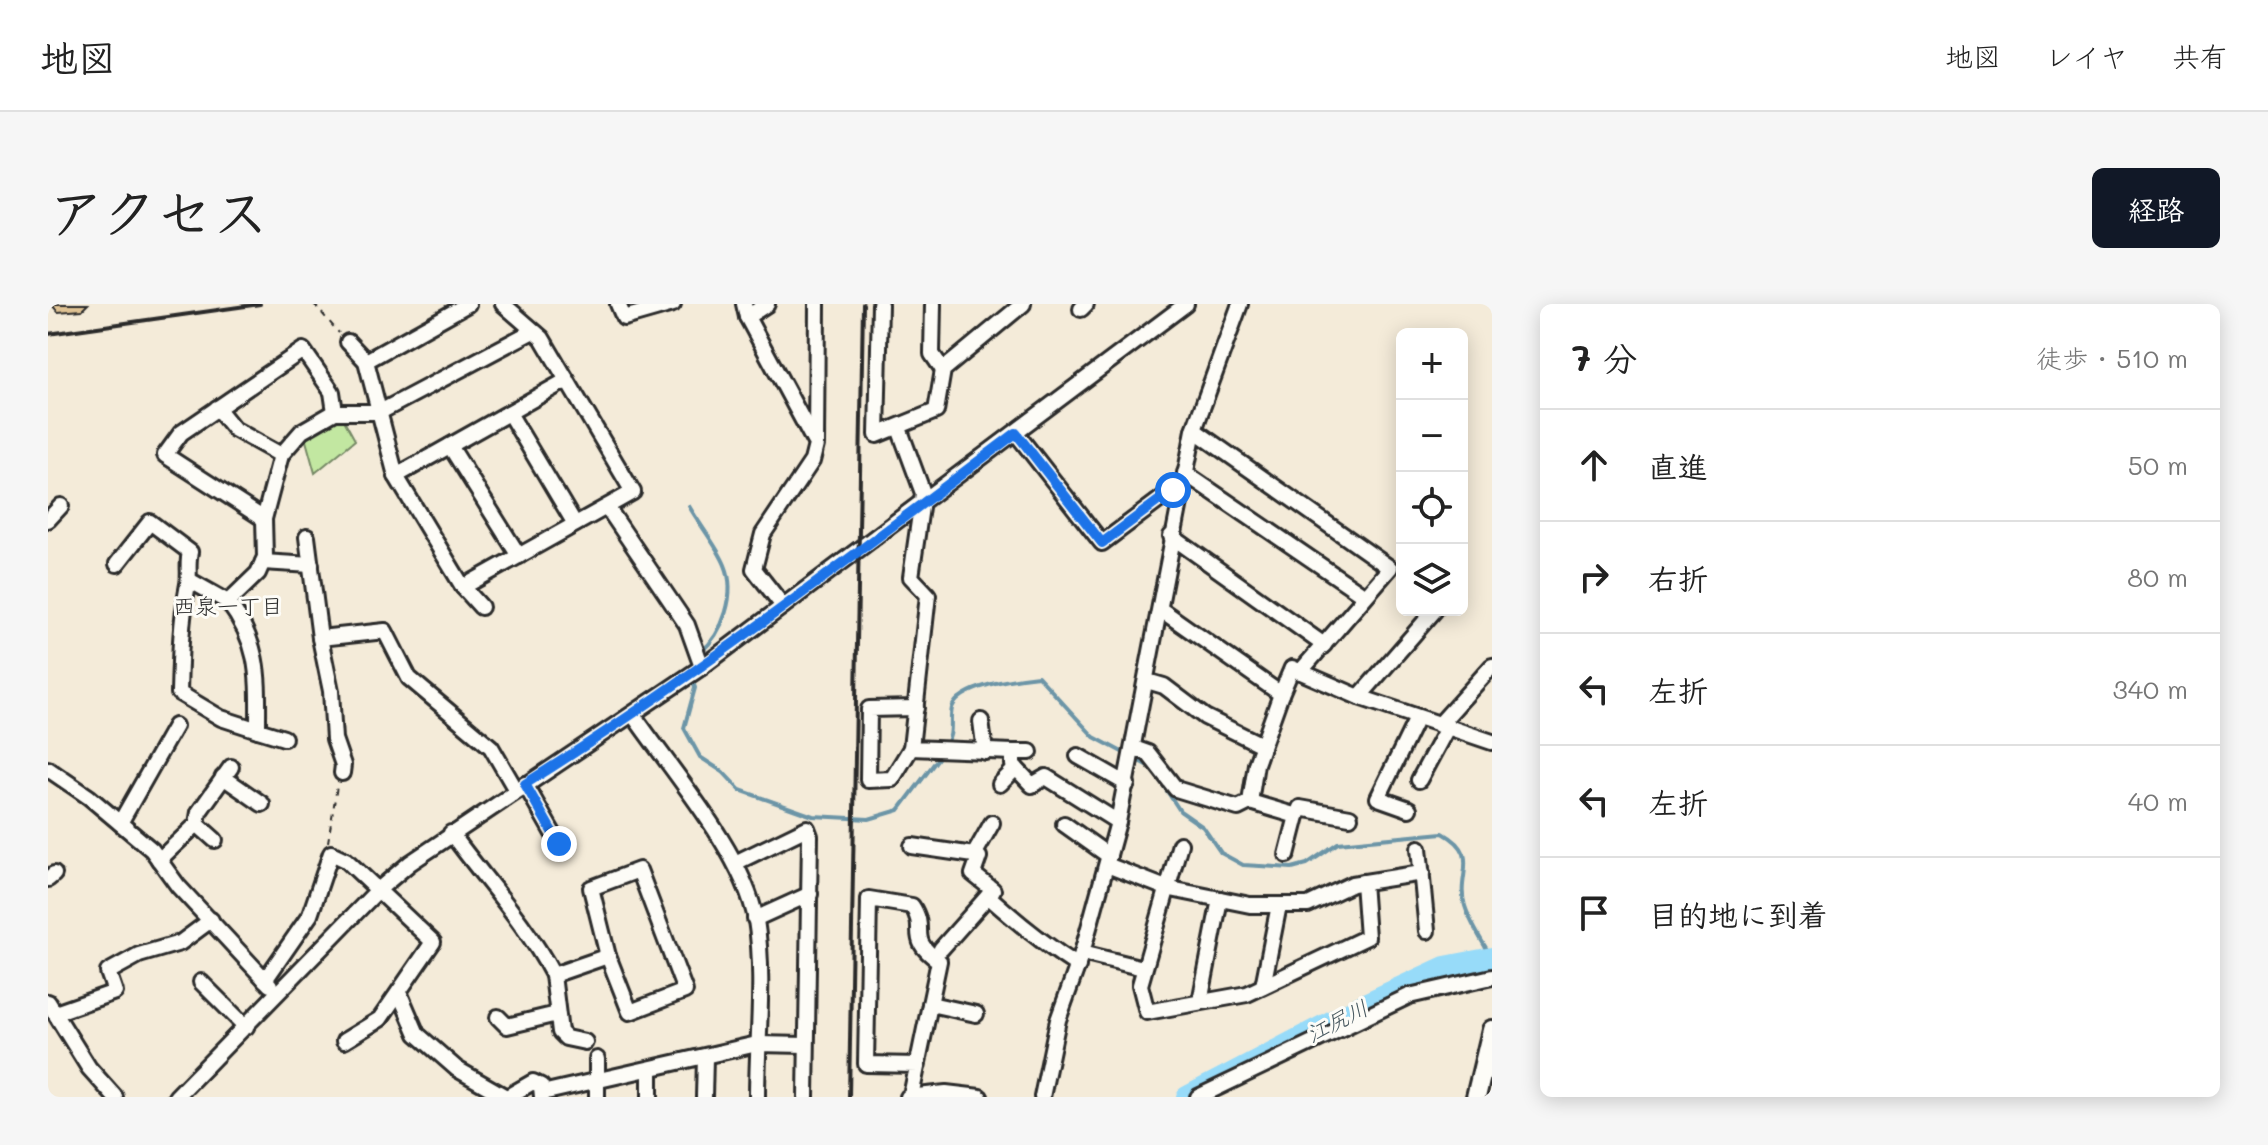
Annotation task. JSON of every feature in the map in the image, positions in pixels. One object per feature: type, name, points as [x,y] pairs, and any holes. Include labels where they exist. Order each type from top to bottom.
[{"type":"main road","points":[[1476,1097],[1492,1030]]},
{"type":"street","points":[[366,361],[468,304]]},
{"type":"street","points":[[463,587],[633,492],[542,338],[503,304]]},
{"type":"street","points":[[618,304],[624,318],[673,304]]},
{"type":"street","points":[[767,304],[746,310],[816,445]]},
{"type":"street","points":[[783,606],[754,569],[763,534],[812,461],[816,445],[817,304]]},
{"type":"street","points":[[880,304],[877,435],[936,411],[943,370],[1019,305]]},
{"type":"street","points":[[933,304],[932,354],[943,370]]},
{"type":"street","points":[[180,1096],[378,890],[451,833],[634,716],[702,667],[1186,304]]},
{"type":"street","points":[[1042,1097],[1058,1020],[1080,960],[1127,784],[1171,536],[1194,430],[1240,304]]},
{"type":"street","points":[[228,602],[258,573],[263,562],[264,519],[281,455],[302,431],[335,412],[380,412],[533,331]]},
{"type":"street","points":[[348,342],[366,361],[396,476],[463,587],[481,607]]},
{"type":"street","points":[[264,519],[165,455],[181,433],[303,350],[332,392],[335,412]]},
{"type":"street","points":[[396,476],[567,380]]},
{"type":"street","points":[[217,408],[234,429],[281,455]]},
{"type":"street","points":[[509,413],[575,524]]},
{"type":"street","points":[[899,428],[923,493],[911,577],[928,595],[916,708],[911,748],[892,779],[868,780],[869,709],[916,708]]},
{"type":"street","points":[[1194,430],[1390,568],[1300,672]]},
{"type":"street","points":[[1016,433],[1102,543],[1173,490],[1181,490]]},
{"type":"street","points":[[450,446],[519,556]]},
{"type":"street","points":[[1185,473],[1365,596]]},
{"type":"street","points":[[48,520],[61,506]]},
{"type":"street","points":[[607,507],[687,625],[702,667]]},
{"type":"street","points":[[117,564],[150,522],[190,552],[186,567],[189,580],[182,604],[179,693],[221,718],[284,738]]},
{"type":"street","points":[[1171,536],[1324,645]]},
{"type":"street","points":[[307,537],[320,638],[331,691],[334,739],[343,765],[342,773]]},
{"type":"street","points":[[263,562],[311,565]]},
{"type":"street","points":[[189,580],[228,602],[239,617],[259,662],[258,730]]},
{"type":"street","points":[[1160,609],[1281,694]]},
{"type":"street","points":[[1359,697],[1430,616]]},
{"type":"street","points":[[320,638],[385,631],[409,678],[491,747],[559,844]]},
{"type":"street","points":[[1419,780],[1443,726],[1492,666]]},
{"type":"street","points":[[1250,802],[1262,745],[1292,668],[1359,697],[1492,742]]},
{"type":"street","points":[[1147,681],[1164,686],[1205,717],[1262,745]]},
{"type":"street","points":[[634,716],[735,863],[755,919],[757,1097]]},
{"type":"street","points":[[1409,809],[1378,798],[1417,718]]},
{"type":"street","points":[[981,721],[985,752]]},
{"type":"street","points":[[120,823],[175,726]]},
{"type":"street","points":[[911,748],[1030,752]]},
{"type":"street","points":[[1134,748],[1148,753],[1176,789],[1238,808],[1250,802],[1297,816]]},
{"type":"street","points":[[1013,752],[1016,768],[1032,785],[1046,777],[1118,822]]},
{"type":"street","points":[[1078,756],[1127,784]]},
{"type":"street","points":[[1000,784],[1016,768]]},
{"type":"street","points":[[48,769],[120,823],[159,860],[178,886],[278,994]]},
{"type":"street","points":[[159,860],[197,824],[199,812],[227,772],[262,804]]},
{"type":"street","points":[[1287,855],[1300,808],[1350,817]]},
{"type":"street","points":[[974,855],[992,823]]},
{"type":"street","points":[[197,824],[215,840]]},
{"type":"street","points":[[1064,824],[1108,861],[1166,888],[1220,899],[1308,905],[1363,882],[1422,873]]},
{"type":"street","points":[[735,863],[807,828],[810,836],[810,894],[806,1097]]},
{"type":"street","points":[[451,833],[536,943],[553,975],[560,1032],[566,1038],[585,1042]]},
{"type":"street","points":[[1180,844],[1143,968],[1140,985],[1147,1012],[1247,994],[1367,937],[1363,882]]},
{"type":"street","points":[[912,846],[979,857],[973,874],[993,890],[941,949]]},
{"type":"street","points":[[1419,848],[1427,931]]},
{"type":"street","points":[[265,980],[310,915],[331,853],[346,860],[433,942],[380,1019],[344,1041]]},
{"type":"street","points":[[639,870],[685,991],[630,1012],[608,956],[591,888],[639,870]]},
{"type":"street","points":[[755,919],[810,894]]},
{"type":"street","points":[[988,896],[1040,942],[1080,960],[1143,968]]},
{"type":"street","points":[[918,1065],[866,1064],[869,899],[912,906],[919,916],[918,940],[924,950],[939,961],[918,1065],[910,1097],[980,1097]]},
{"type":"street","points":[[1200,1002],[1220,899]]},
{"type":"street","points":[[1263,986],[1279,905]]},
{"type":"street","points":[[115,1097],[89,1068],[52,1008],[115,992],[108,972],[139,955],[180,943],[211,920]]},
{"type":"street","points":[[553,975],[608,956]]},
{"type":"street","points":[[1198,1097],[1409,996],[1492,977]]},
{"type":"street","points":[[201,982],[246,1027]]},
{"type":"street","points":[[399,992],[417,1034],[457,1069],[506,1097],[533,1082],[541,1086],[542,1095],[757,1044],[806,1045]]},
{"type":"street","points":[[930,1004],[976,1014]]},
{"type":"street","points":[[498,1017],[507,1026],[557,1014]]},
{"type":"street","points":[[704,1097],[705,1057]]},
{"type":"street","points":[[597,1059],[597,1097]]},
{"type":"street","points":[[650,1070],[650,1097]]},
{"type":"path","points":[[314,304],[348,342]]},
{"type":"path","points":[[331,853],[327,844],[334,818],[334,795],[342,773]]},
{"type":"green space","points":[[336,419],[344,420],[355,440],[315,473],[305,437]]},
{"type":"building","points":[[51,304],[88,304],[82,310],[58,312]]},
{"type":"waterway","points":[[689,506],[722,558],[729,588],[721,624],[701,652]]},
{"type":"waterway","points":[[946,745],[951,732],[952,708],[957,700],[990,684],[1038,676],[1094,737],[1152,768]]},
{"type":"waterway","points":[[692,678],[695,688],[684,728],[700,757],[723,772],[740,790],[813,816],[869,819],[899,810],[942,753]]},
{"type":"waterway","points":[[1157,776],[1180,811],[1203,827],[1221,853],[1243,865],[1292,868],[1307,864],[1338,843],[1443,833],[1462,849],[1465,858],[1465,906],[1492,958]]},
{"type":"waterway","name":"江尻川","points":[[1187,1097],[1367,1003],[1445,967],[1492,958]]},
{"type":"railway","points":[[48,334],[260,304]]},
{"type":"railway","points":[[849,1097],[863,304]]},
{"type":"district","name":"西泉一丁目","points":[[228,606]]},
{"type":"route","points":[[559,844],[525,784],[634,716],[1016,433],[1102,543],[1173,490]]}]
